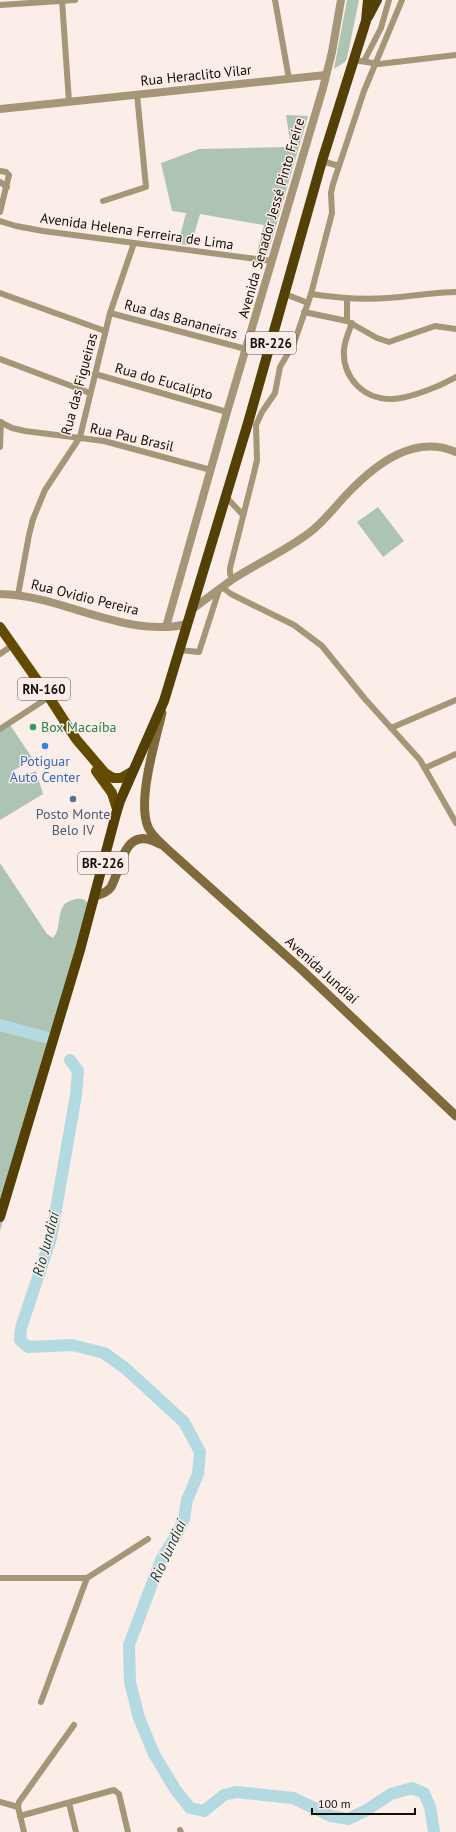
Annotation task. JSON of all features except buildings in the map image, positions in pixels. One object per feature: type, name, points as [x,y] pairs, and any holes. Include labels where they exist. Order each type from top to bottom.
[{"type":"highway","name":"BR-226","points":[[0,1217],[95,896],[118,809],[164,701],[226,497],[252,424],[285,294],[322,161],[359,60],[368,0]]},
{"type":"highway","name":"BR-226","points":[[366,21],[377,0]]},
{"type":"main road","name":"RN-160","points":[[0,627],[86,752],[109,777],[121,778],[133,771]]},
{"type":"main road","name":"Avenida Jundiaí","points":[[164,701],[148,774],[144,806],[144,816],[148,828],[166,848],[302,970],[427,1086],[456,1116]]},
{"type":"main road","name":"RN-160","points":[[86,752],[92,766],[112,793],[118,809]]},
{"type":"main road","name":"Avenida Jundiaí","points":[[95,896],[102,894],[111,887],[121,858],[133,843],[139,839],[147,839],[166,848]]},
{"type":"street","points":[[63,0],[69,102]]},
{"type":"street","points":[[0,5],[75,0]]},
{"type":"street","points":[[276,0],[289,79]]},
{"type":"street","name":"Avenida Senador Jessé Pinto Freire","points":[[166,627],[227,412],[326,75],[336,35],[341,0]]},
{"type":"street","points":[[389,0],[381,28],[359,60],[375,63],[404,62],[456,55]]},
{"type":"street","points":[[233,579],[230,574],[230,568],[256,460],[252,424],[275,393],[280,367],[294,343],[311,294],[332,213],[332,189],[338,166],[375,63],[402,0]]},
{"type":"street","name":"Rua Heraclito Vilar","points":[[0,109],[326,75]]},
{"type":"street","points":[[103,201],[146,187],[137,94]]},
{"type":"street","points":[[322,161],[338,166]]},
{"type":"street","points":[[0,212],[9,175],[3,172]]},
{"type":"street","points":[[0,182],[6,188]]},
{"type":"street","name":"Avenida Helena Ferreira de Lima","points":[[0,221],[16,226],[43,231],[272,261]]},
{"type":"street","name":"Rua das Figueiras","points":[[18,595],[29,535],[38,504],[53,477],[80,438],[105,331],[134,243]]},
{"type":"street","points":[[311,294],[347,298],[390,298],[420,294],[456,292]]},
{"type":"street","points":[[0,293],[105,331]]},
{"type":"street","points":[[285,294],[308,303]]},
{"type":"street","points":[[347,298],[350,322],[345,344],[345,362],[353,382],[367,394],[380,398],[400,398],[427,390],[456,377]]},
{"type":"street","points":[[304,312],[350,322],[377,338],[389,342],[435,326],[456,329]]},
{"type":"street","name":"Rua das Bananeiras","points":[[110,313],[246,349]]},
{"type":"street","points":[[0,359],[90,393]]},
{"type":"street","name":"Rua do Eucalipto","points":[[95,374],[227,412]]},
{"type":"street","points":[[0,447],[1,422]]},
{"type":"street","name":"Rua Pau Brasil","points":[[1,422],[12,428],[25,431],[126,446],[211,470]]},
{"type":"street","points":[[191,610],[233,579],[310,532],[366,476],[387,460],[409,450],[428,445],[441,446],[456,452]]},
{"type":"street","points":[[226,497],[243,515]]},
{"type":"street","points":[[179,650],[199,652],[220,589]]},
{"type":"street","points":[[220,589],[288,622],[314,638],[415,753],[456,823]]},
{"type":"street","name":"Rua Ovidio Pereira","points":[[0,594],[18,595],[44,600],[118,621],[166,627],[187,624]]},
{"type":"street","points":[[0,654],[13,645]]},
{"type":"street","points":[[0,729],[49,697]]},
{"type":"street","points":[[392,728],[456,700]]},
{"type":"street","points":[[425,768],[456,754]]},
{"type":"street","points":[[0,1578],[87,1578],[148,1540]]},
{"type":"street","points":[[41,1702],[87,1578]]},
{"type":"street","points":[[24,1832],[18,1807],[19,1802],[74,1725]]},
{"type":"street","points":[[20,1816],[112,1790],[117,1791],[121,1799],[128,1832]]},
{"type":"street","points":[[0,1802],[18,1807]]},
{"type":"street","points":[[69,1803],[76,1832]]},
{"type":"green space","points":[[347,0],[359,0],[347,58],[345,62],[334,69]]},
{"type":"green space","points":[[286,115],[308,116],[268,253],[263,255],[257,253],[264,225],[200,214],[191,245],[178,244],[186,213],[172,211],[161,163],[199,149],[291,147]]},
{"type":"green space","points":[[378,507],[404,541],[383,557],[357,522]]},
{"type":"green space","points":[[10,725],[33,759],[11,772],[16,780],[36,771],[43,794],[0,820],[0,732]]},
{"type":"green space","points":[[0,863],[47,934],[53,938],[57,931],[61,910],[67,902],[76,899],[83,899],[87,902],[90,908],[90,923],[87,942],[34,1112],[0,1231]]},
{"type":"waterway","name":"Rio Jundiaí","points":[[0,1025],[45,1037]]},
{"type":"waterway","name":"Rio Jundiaí","points":[[70,1060],[78,1071],[76,1095],[51,1238],[21,1328],[20,1340],[28,1347],[72,1345],[104,1353],[125,1368],[184,1422],[200,1452],[198,1474],[187,1500],[184,1519],[177,1534],[161,1560],[129,1645],[130,1682],[139,1718],[154,1754],[175,1789],[190,1808],[204,1811],[224,1795],[236,1792],[293,1798],[331,1816],[348,1819],[365,1811],[391,1794],[412,1788],[424,1793],[430,1807],[434,1832]]},
{"type":"place","name":"Box Macaíba","points":[[33,727]]},
{"type":"place","name":"Potiguar Auto Center","points":[[45,746]]},
{"type":"place","name":"Posto Monte Belo IV","points":[[73,799]]}]
